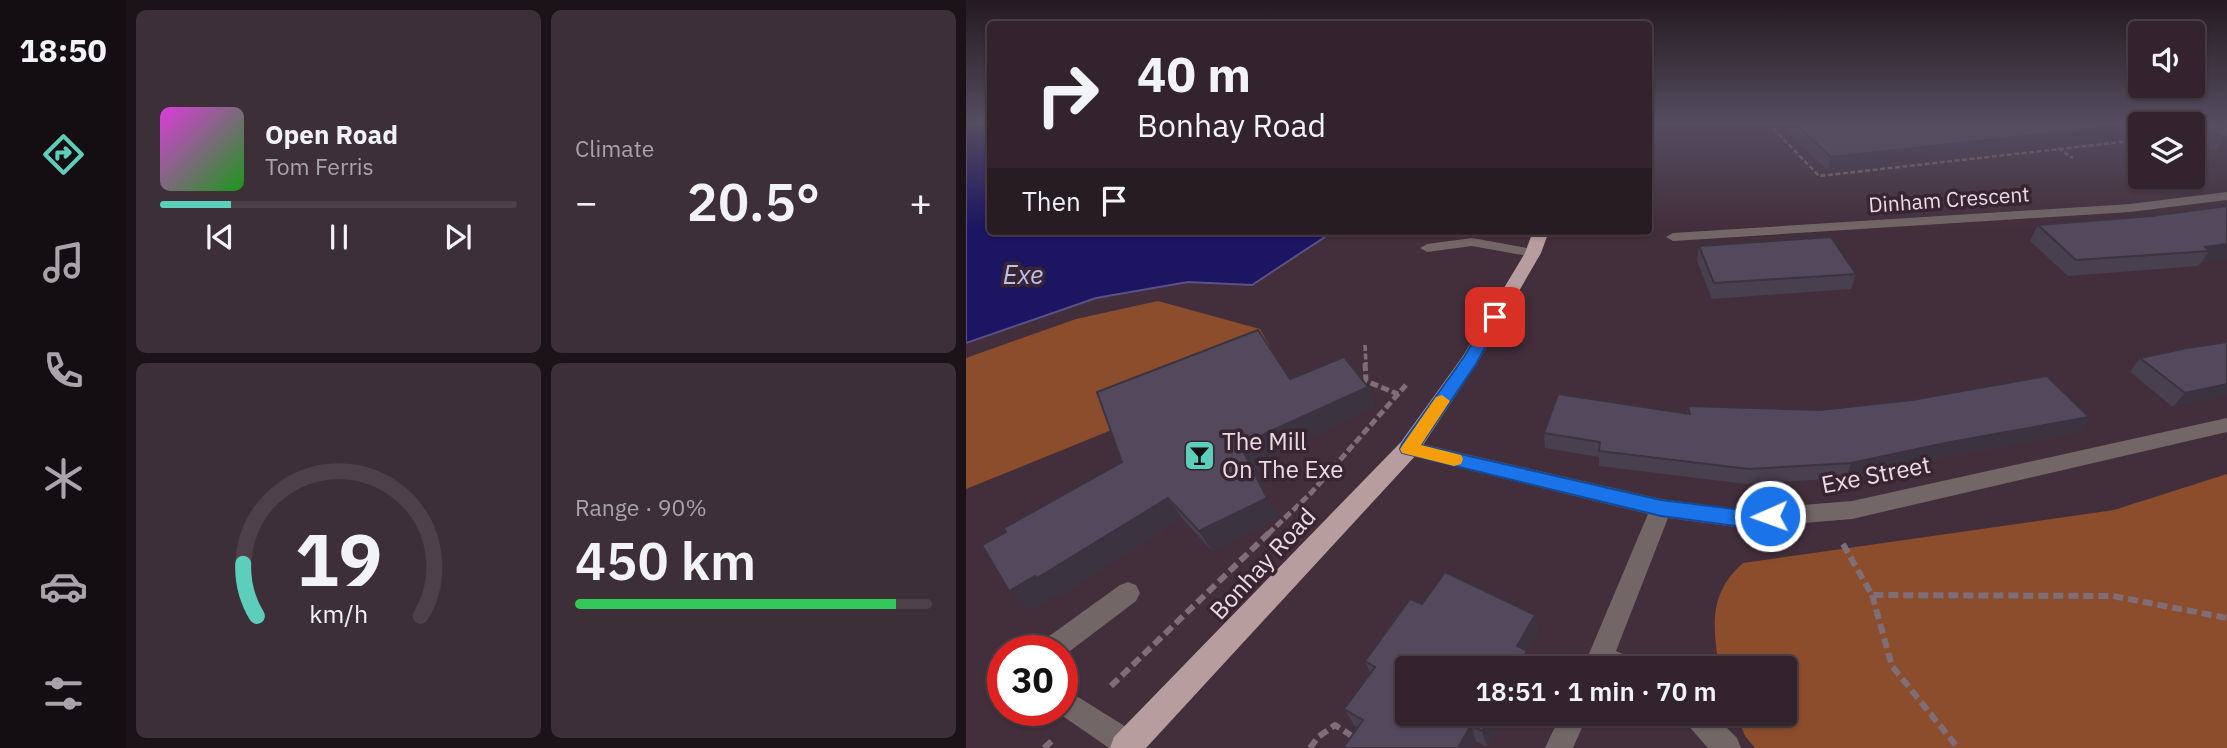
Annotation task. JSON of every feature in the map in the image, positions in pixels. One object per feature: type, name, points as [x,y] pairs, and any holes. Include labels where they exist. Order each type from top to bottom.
[{"type":"highway","name":"Bonhay Road","points":[[1127,746],[1409,449],[1470,360],[1537,242]]},
{"type":"street","name":"Dinham Crescent","points":[[1673,237],[2130,208],[2227,196]]},
{"type":"street","points":[[1427,248],[1472,242],[1537,242]]},
{"type":"street","name":"Exe Street","points":[[1409,449],[1661,508],[1743,519],[1852,510],[2227,425]]},
{"type":"street","points":[[1602,656],[1661,508]]},
{"type":"street","points":[[1072,635],[1128,593]]},
{"type":"street","points":[[1078,711],[1127,746]]},
{"type":"street","points":[[1559,748],[1569,726]]},
{"type":"street","points":[[1706,726],[1727,748]]},
{"type":"path","points":[[1802,158],[1819,176],[1981,158]]},
{"type":"path","points":[[1930,158],[1936,163]]},
{"type":"path","points":[[1365,345],[1366,381],[1398,394]]},
{"type":"path","points":[[1078,702],[1310,494],[1416,374]]},
{"type":"path","points":[[1825,512],[1872,595],[1892,666],[1958,748]]},
{"type":"path","points":[[1872,595],[2113,596],[2227,618]]},
{"type":"path","points":[[1310,748],[1318,737],[1335,725],[1359,740]]},
{"type":"path","points":[[1044,748],[1059,726]]},
{"type":"shaded area","points":[[1158,301],[1260,329],[1284,371],[1114,429],[966,489],[966,358],[1076,319]]},
{"type":"shaded area","points":[[2227,474],[2227,748],[1755,748],[1745,736],[1741,726],[1797,726],[1797,656],[1717,656],[1715,624],[1718,599],[1732,575],[1743,563],[2114,510]]},
{"type":"water","name":"Exe","points":[[966,158],[987,158],[987,235],[1328,235],[1252,285],[1188,282],[1096,298],[966,343]]},
{"type":"building","points":[[2227,206],[2227,244],[2205,247],[2209,251],[2076,260],[2038,225],[2152,216]]},
{"type":"building","points":[[1831,237],[1856,274],[1714,283],[1699,246]]},
{"type":"building","points":[[1258,330],[1290,379],[1344,357],[1368,387],[1249,441],[1254,448],[1244,453],[1267,498],[1199,531],[1168,498],[1037,578],[1035,576],[1009,591],[982,545],[1006,532],[1004,528],[1122,462],[1097,392]]},
{"type":"building","points":[[2227,342],[2227,384],[2185,393],[2140,358],[2187,348]]},
{"type":"building","points":[[2047,376],[2089,417],[1851,463],[1749,469],[1599,451],[1600,442],[1544,433],[1558,394],[1690,414],[1688,406],[1820,410],[1912,400]]},
{"type":"building","points":[[1445,572],[1535,615],[1517,646],[1527,651],[1524,656],[1395,656],[1395,726],[1470,726],[1458,748],[1343,748],[1363,720],[1344,709],[1375,667],[1365,661],[1410,599],[1422,604]]},
{"type":"slow traffic","points":[[1442,401],[1409,449],[1454,459]]},
{"type":"place","name":"The Mill On The Exe","points":[[1199,456]]},
{"type":"route","points":[[1495,317],[1470,360],[1409,449],[1661,508],[1743,519],[1770,516]]}]
